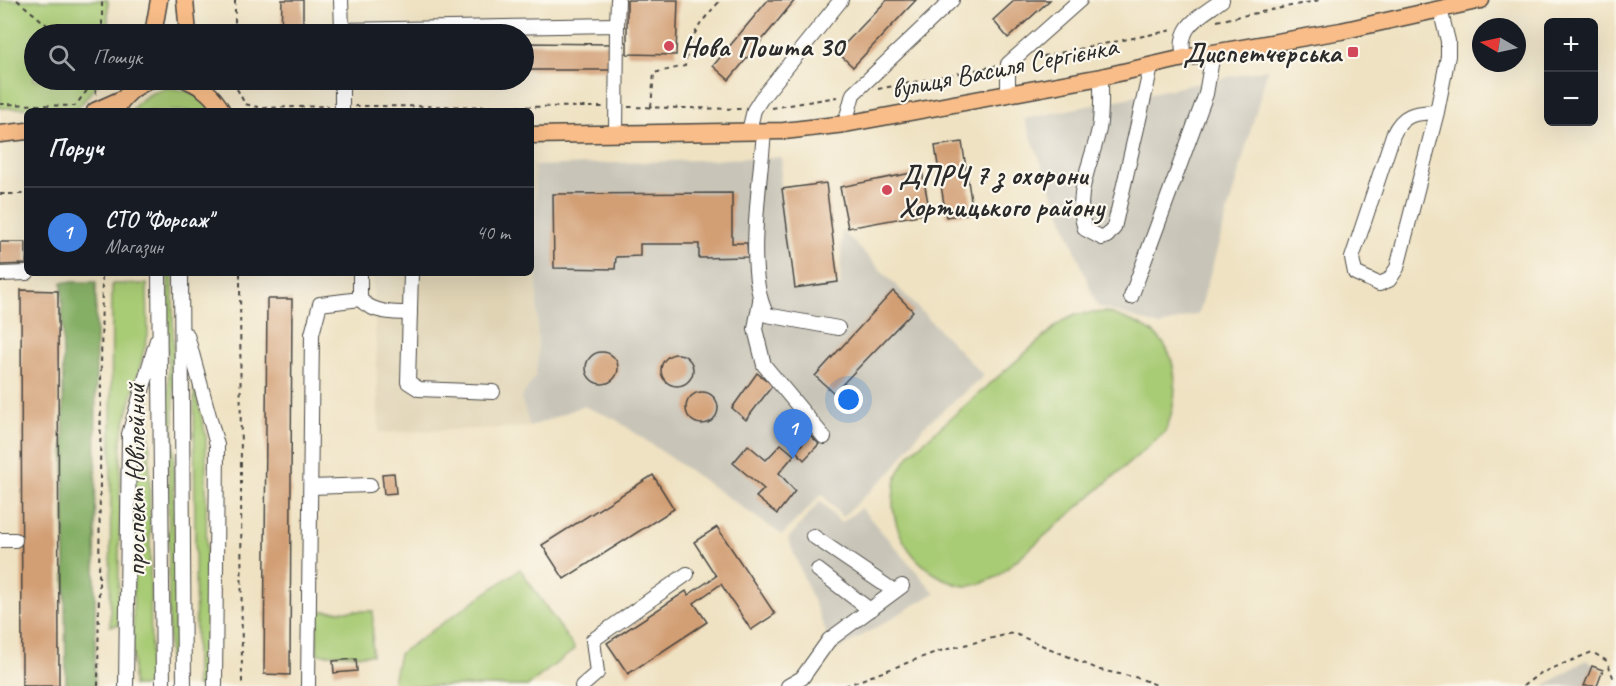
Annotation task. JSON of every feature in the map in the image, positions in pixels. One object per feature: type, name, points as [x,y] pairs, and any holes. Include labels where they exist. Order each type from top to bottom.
[{"type":"main road","points":[[155,24],[159,0]]},
{"type":"main road","name":"вулиця Василя Сергієнка","points":[[534,135],[757,131],[845,124],[1101,77],[1184,58],[1341,31],[1481,0]]},
{"type":"main road","points":[[185,8],[187,24]]},
{"type":"main road","points":[[119,105],[133,90]]},
{"type":"main road","points":[[204,90],[218,105]]},
{"type":"main road","points":[[0,134],[24,134]]},
{"type":"street","points":[[185,8],[193,0]]},
{"type":"street","points":[[341,0],[342,24]]},
{"type":"street","points":[[616,134],[618,0]]},
{"type":"street","points":[[824,437],[764,365],[755,329],[760,301],[756,244],[757,131],[754,110],[841,0]]},
{"type":"street","points":[[845,124],[853,94],[952,0]]},
{"type":"street","points":[[1008,94],[1008,64],[1080,0]]},
{"type":"street","points":[[1184,58],[1182,42],[1185,28],[1222,0]]},
{"type":"street","points":[[1437,112],[1409,114],[1399,122],[1393,135],[1352,258],[1355,273],[1379,284],[1389,280],[1397,268],[1437,112],[1448,56],[1448,41],[1440,9]]},
{"type":"street","points":[[534,27],[617,25]]},
{"type":"street","points":[[1131,297],[1206,94],[1213,53]]},
{"type":"street","points":[[1101,77],[1099,127],[1081,190],[1081,217],[1085,229],[1101,238],[1107,236],[1114,228],[1150,67]]},
{"type":"street","points":[[341,108],[342,90]]},
{"type":"street","points":[[0,274],[24,273]]},
{"type":"street","name":"проспект Ювілейний","points":[[159,276],[163,686]]},
{"type":"street","name":"проспект Ювілейний","points":[[181,276],[184,686]]},
{"type":"street","points":[[360,276],[360,299]]},
{"type":"street","points":[[411,276],[407,376],[412,386],[419,389],[493,392]]},
{"type":"street","points":[[308,686],[310,362],[318,308],[326,301],[360,299],[368,306],[387,312],[410,313]]},
{"type":"street","points":[[760,301],[767,315],[838,328]]},
{"type":"street","points":[[181,316],[217,445],[218,686]]},
{"type":"street","points":[[126,686],[129,434],[161,327]]},
{"type":"street","points":[[311,487],[370,485]]},
{"type":"street","points":[[788,686],[802,678],[829,640],[898,589],[813,536]]},
{"type":"street","points":[[0,540],[15,540]]},
{"type":"street","points":[[818,570],[870,610]]},
{"type":"street","points":[[582,686],[597,673],[592,640],[687,574]]},
{"type":"path","points":[[17,0],[46,24]]},
{"type":"path","points":[[102,0],[102,24]]},
{"type":"path","points":[[235,0],[235,24]]},
{"type":"path","points":[[651,107],[654,73],[685,66],[688,44],[706,15],[721,0]]},
{"type":"path","points":[[0,104],[75,106],[87,90]]},
{"type":"path","points":[[238,90],[245,104],[262,108],[651,107],[754,110]]},
{"type":"path","points":[[0,194],[24,194]]},
{"type":"path","points":[[98,686],[102,276]]},
{"type":"path","points":[[240,276],[242,686]]},
{"type":"path","points":[[845,686],[936,652],[1013,633],[1100,670],[1139,678],[1159,686]]},
{"type":"path","points":[[1523,686],[1539,674],[1592,652],[1607,661],[1613,677],[1616,677]]},
{"type":"shaded area","points":[[1268,69],[1199,313],[1160,326],[1097,306],[1024,119]]},
{"type":"shaded area","points":[[782,157],[780,188],[793,290],[840,285],[842,230],[984,376],[923,427],[893,470],[842,517],[822,494],[782,535],[615,419],[583,406],[530,427],[521,398],[535,377],[538,357],[535,166]]},
{"type":"shaded area","points":[[534,165],[538,357],[535,377],[521,398],[530,427],[379,433],[373,276],[534,276]]},
{"type":"shaded area","points":[[820,501],[841,523],[861,508],[935,593],[834,652],[788,539]]},
{"type":"shaded area","points":[[1586,660],[1598,666],[1590,686],[1544,686]]},
{"type":"green space","points":[[0,0],[108,0],[108,24],[24,24],[24,90],[93,90],[78,108],[0,108]]},
{"type":"green space","points":[[180,90],[193,94],[204,100],[210,108],[134,108],[156,91]]},
{"type":"green space","points":[[168,276],[173,276],[175,686],[169,686]]},
{"type":"green space","points":[[62,282],[96,282],[95,686],[66,686]]},
{"type":"green space","points":[[112,284],[147,284],[148,335],[121,438],[118,625],[110,626]]},
{"type":"green space","points":[[1106,312],[1149,330],[1160,339],[1167,350],[1175,377],[1175,391],[1165,432],[997,577],[977,585],[965,586],[950,582],[932,572],[905,544],[895,520],[893,493],[900,469],[912,452],[1062,321],[1078,314]]},
{"type":"green space","points":[[149,382],[151,686],[133,686],[134,433]]},
{"type":"green space","points":[[194,384],[206,436],[207,686],[196,686]]},
{"type":"green space","points":[[520,569],[575,649],[527,686],[392,686],[399,654]]},
{"type":"green space","points":[[317,611],[373,611],[372,655],[317,654]]},
{"type":"building","points":[[282,0],[303,0],[303,24],[281,24]]},
{"type":"building","points":[[627,0],[678,0],[676,55],[627,54]]},
{"type":"building","points":[[768,0],[795,0],[729,80],[713,66]]},
{"type":"building","points":[[887,0],[916,0],[853,67],[837,52]]},
{"type":"building","points":[[1015,0],[1050,0],[1008,38],[993,20]]},
{"type":"building","points":[[534,43],[613,44],[613,70],[534,70]]},
{"type":"building","points":[[962,142],[973,213],[946,217],[935,146]]},
{"type":"building","points":[[922,171],[930,213],[848,228],[840,187]]},
{"type":"building","points":[[826,183],[838,282],[795,288],[782,189]]},
{"type":"building","points":[[732,193],[732,243],[747,243],[748,257],[699,258],[699,244],[640,244],[640,256],[616,257],[615,269],[554,268],[553,194]]},
{"type":"building","points":[[0,242],[24,242],[24,264],[0,265]]},
{"type":"building","points":[[21,290],[58,291],[59,686],[22,686]]},
{"type":"building","points":[[893,291],[913,311],[834,393],[815,376]]},
{"type":"building","points":[[267,299],[292,299],[290,675],[264,674]]},
{"type":"building","points":[[602,352],[614,356],[618,368],[614,380],[602,384],[590,380],[586,368],[590,356]]},
{"type":"building","points":[[677,354],[689,358],[693,370],[689,382],[677,386],[665,382],[661,370],[665,358]]},
{"type":"building","points":[[757,373],[773,385],[746,420],[732,408]]},
{"type":"building","points":[[702,392],[714,396],[718,408],[714,420],[702,424],[690,420],[686,408],[690,396]]},
{"type":"building","points":[[810,435],[819,444],[804,460],[796,451]]},
{"type":"building","points":[[781,444],[794,455],[779,473],[795,491],[777,514],[756,497],[764,489],[733,463],[748,445],[766,460]]},
{"type":"building","points":[[394,473],[396,493],[384,494],[382,474]]},
{"type":"building","points":[[653,475],[674,509],[564,579],[542,545]]},
{"type":"building","points":[[717,527],[775,614],[751,630],[721,584],[694,603],[707,622],[628,674],[607,643],[686,591],[688,595],[716,576],[694,542]]},
{"type":"building","points":[[356,659],[357,671],[334,673],[333,661]]},
{"type":"building","points":[[1592,666],[1603,670],[1597,686],[1584,686]]},
{"type":"place","name":"Нова Пошта 30","points":[[669,46]]},
{"type":"place","name":"Диспетчерська","points":[[1353,52]]},
{"type":"place","name":"ДПРЧ 7 з охорони Хортицького району","points":[[887,190]]},
{"type":"place","name":"СТО \"Форсаж\"","points":[[793,459]]}]
